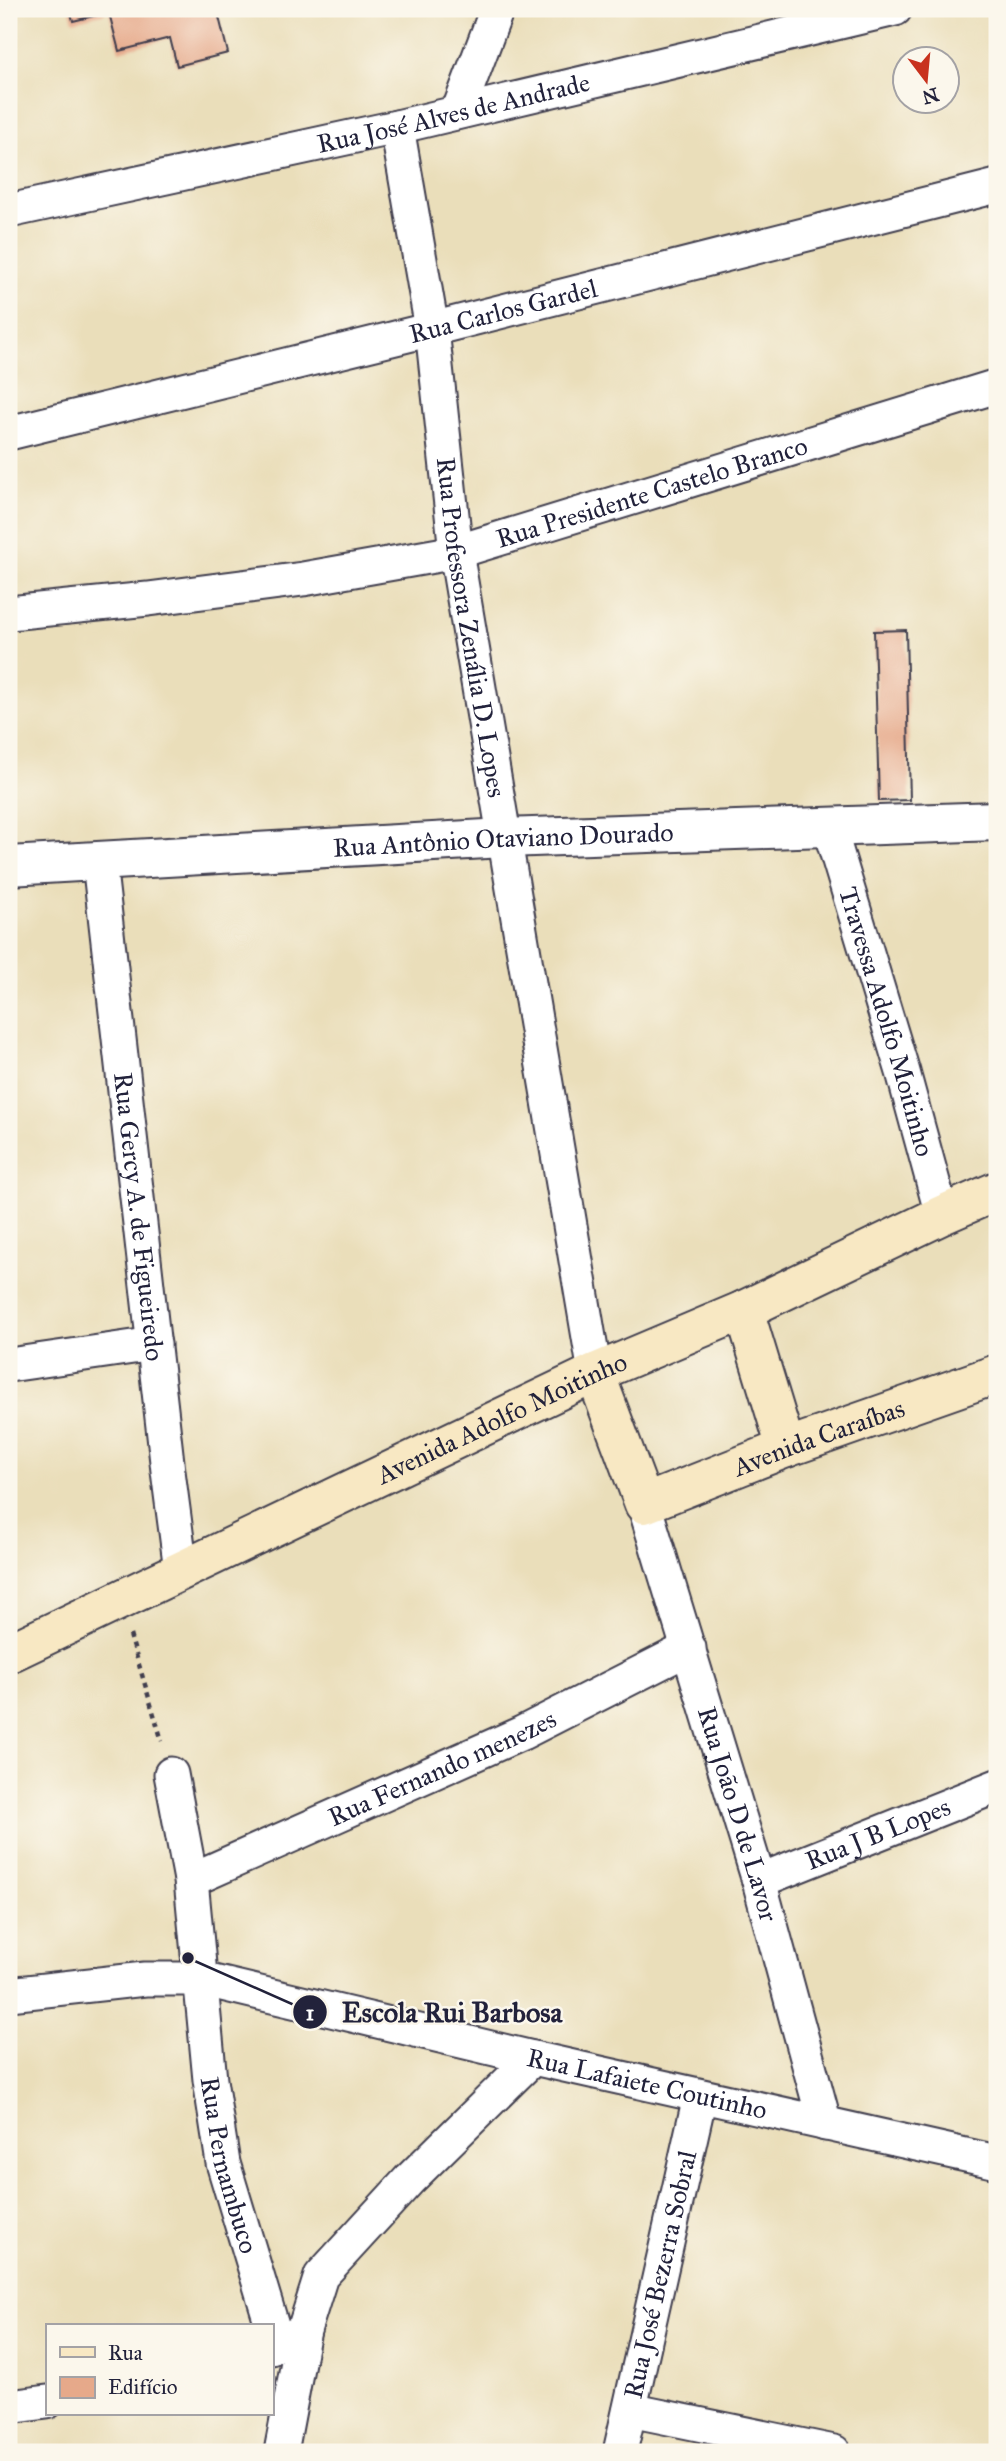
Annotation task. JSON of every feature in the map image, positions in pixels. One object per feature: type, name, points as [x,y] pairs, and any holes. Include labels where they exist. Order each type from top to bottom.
[{"type":"main road","name":"Avenida Adolfo Moitinho","points":[[9,1653],[595,1373],[744,1310],[997,1191]]},
{"type":"main road","points":[[744,1310],[786,1448]]},
{"type":"main road","points":[[595,1373],[644,1504]]},
{"type":"main road","name":"Avenida Caraíbas","points":[[644,1504],[786,1448],[997,1374]]},
{"type":"street","points":[[458,112],[498,9]]},
{"type":"street","name":"Rua José Alves de Andrade","points":[[9,211],[397,127],[895,9]]},
{"type":"street","name":"Rua Professora Zenália D. Lopes","points":[[397,127],[432,329],[456,552],[595,1373]]},
{"type":"street","name":"Rua Carlos Gardel","points":[[9,433],[997,186]]},
{"type":"street","name":"Rua Presidente Castelo Branco","points":[[9,614],[303,579],[456,552],[997,386]]},
{"type":"street","name":"Rua Antônio Otaviano Dourado","points":[[9,866],[504,838],[997,821]]},
{"type":"street","name":"Travessa Adolfo Moitinho","points":[[830,827],[904,1072],[942,1215]]},
{"type":"street","name":"Rua Gercy A. de Figueiredo","points":[[99,862],[181,1570]]},
{"type":"street","points":[[9,1365],[154,1344]]},
{"type":"street","name":"Rua João D de Lavor","points":[[644,1504],[760,1881],[825,2124]]},
{"type":"street","name":"Rua Fernando menezes","points":[[191,1880],[522,1733],[689,1648]]},
{"type":"street","name":"Rua Pernambuco","points":[[171,1774],[191,1880],[210,2080],[223,2163],[284,2341]]},
{"type":"street","name":"Rua J B Lopes","points":[[760,1881],[997,1786]]},
{"type":"street","name":"Rua Lafaiete Coutinho","points":[[9,1994],[145,1979],[201,1979],[533,2058],[997,2162]]},
{"type":"street","points":[[281,2452],[284,2341],[321,2276],[409,2180],[533,2058]]},
{"type":"street","name":"Rua José Bezerra Sobral","points":[[620,2452],[700,2096]]},
{"type":"street","points":[[9,2407],[46,2402]]},
{"type":"street","points":[[630,2410],[834,2452]]},
{"type":"path","points":[[120,1600],[171,1774]]},
{"type":"building","points":[[70,9],[105,9],[106,13],[73,21]]},
{"type":"building","points":[[108,9],[217,9],[228,53],[177,66],[170,38],[119,51]]},
{"type":"building","points":[[906,630],[910,800],[879,801],[874,631]]},
{"type":"place","name":"Escola Rui Barbosa","points":[[188,1958]]}]
